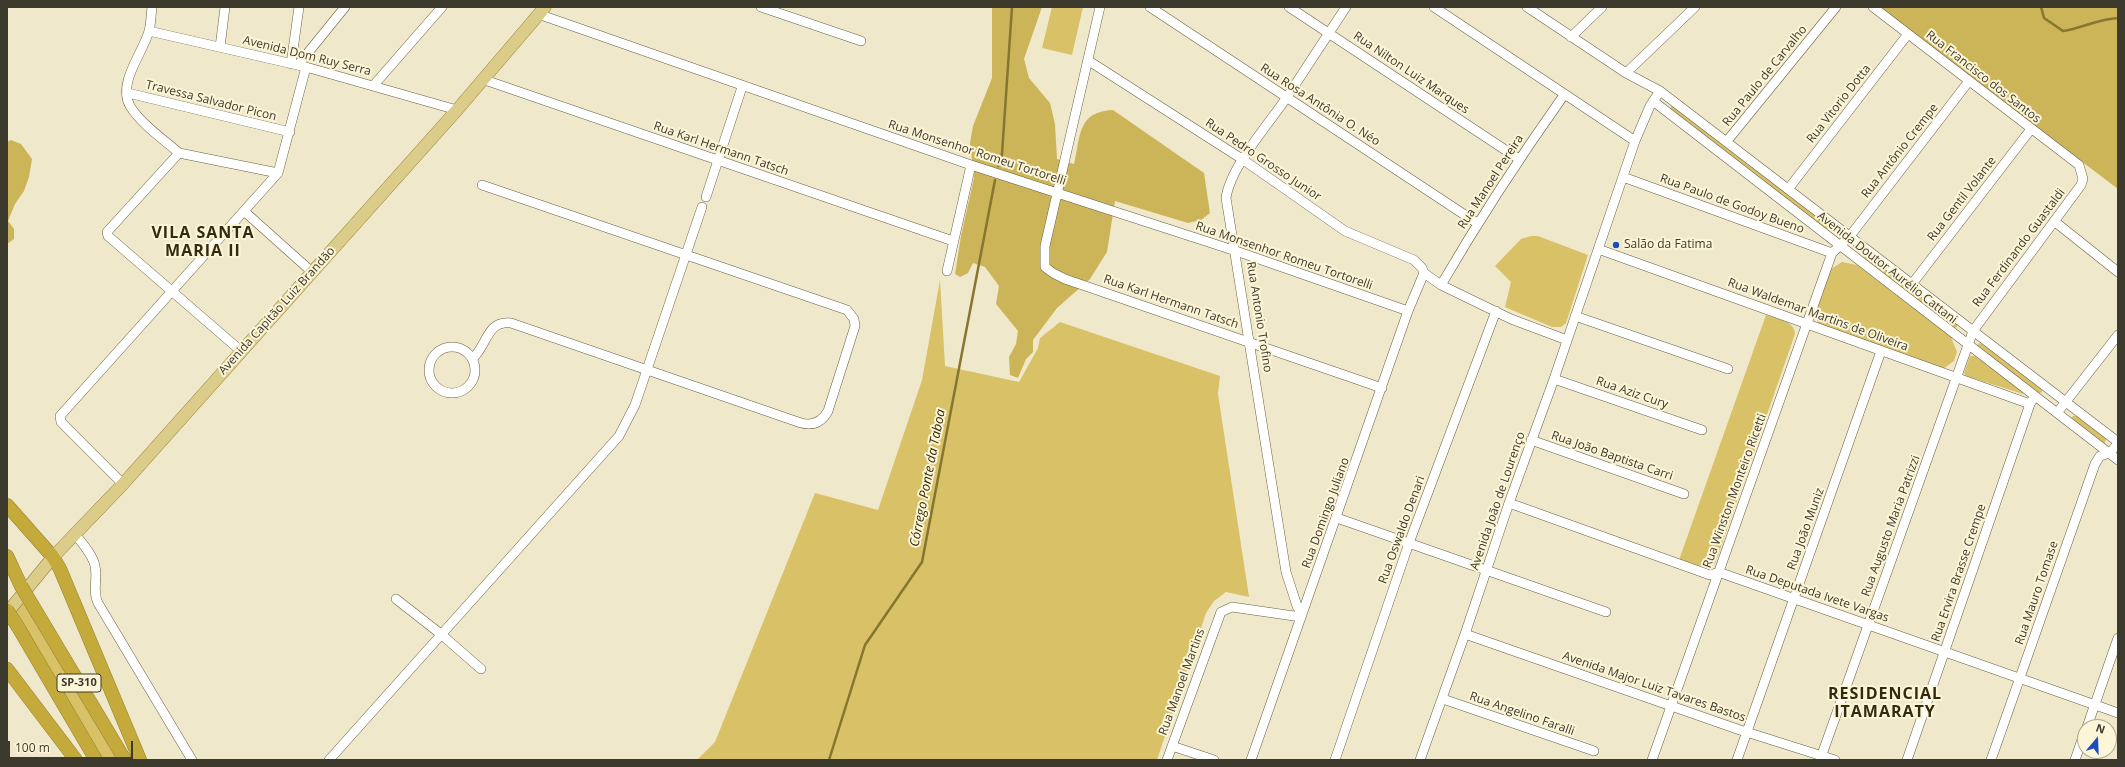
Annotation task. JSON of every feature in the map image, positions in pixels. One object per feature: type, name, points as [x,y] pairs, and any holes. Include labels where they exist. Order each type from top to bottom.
[{"type":"highway","points":[[7,505],[53,557],[60,569],[140,760]]},
{"type":"highway","name":"SP-310","points":[[7,556],[21,586],[125,760]]},
{"type":"highway","name":"SP-310","points":[[7,612],[18,627],[96,760]]},
{"type":"highway","points":[[7,669],[76,760]]},
{"type":"main road","name":"Avenida Capitão Luiz Brandão","points":[[7,612],[53,557],[123,484],[457,110],[482,79],[542,11]]},
{"type":"street","points":[[152,7],[149,30],[129,75],[129,104],[135,112],[179,153],[278,173]]},
{"type":"street","points":[[220,47],[225,7]]},
{"type":"street","points":[[123,484],[59,419],[62,412],[121,350],[278,173],[290,132],[298,65],[299,7]]},
{"type":"street","points":[[298,65],[345,7]]},
{"type":"street","points":[[372,86],[442,7]]},
{"type":"street","points":[[761,7],[861,41]]},
{"type":"street","name":"Rua Karl Hermann Tatsch","points":[[1100,7],[1089,61],[1056,192],[1045,246],[1044,262],[1048,270],[1065,279],[1250,341],[1382,388]]},
{"type":"street","name":"Rua Rosa Antônia O. Néo","points":[[1150,7],[1477,223]]},
{"type":"street","name":"Rua Nilton Luiz Marques","points":[[1289,7],[1519,159]]},
{"type":"street","name":"Rua Antonio Trofino","points":[[1301,616],[1286,572],[1236,251],[1226,198],[1227,190],[1242,159],[1287,98],[1346,7]]},
{"type":"street","points":[[1434,7],[1635,141]]},
{"type":"street","name":"Avenida Doutor Aurélio Cattani","points":[[1527,7],[1626,73],[1660,91],[1789,188],[2118,443]]},
{"type":"street","points":[[1571,37],[1602,7]]},
{"type":"street","points":[[1626,73],[1695,7]]},
{"type":"street","name":"Rua Paulo de Carvalho","points":[[1727,141],[1836,7]]},
{"type":"street","name":"Rua Francisco dos Santos","points":[[1873,7],[2079,165]]},
{"type":"street","name":"Rua Monsenhor Romeu Tortorelli","points":[[542,11],[742,87],[971,165],[1236,251],[1408,311]]},
{"type":"street","name":"Avenida Dom Ruy Serra","points":[[149,30],[298,65],[457,110]]},
{"type":"street","name":"Rua Vitorio Dotta","points":[[1789,188],[1908,34]]},
{"type":"street","name":"Rua Pedro Grosso Junior","points":[[1089,61],[1242,159],[1344,230],[1414,260],[1422,268],[1424,274],[1441,285],[1511,318],[1567,340]]},
{"type":"street","name":"Rua Karl Hermann Tatsch","points":[[482,79],[952,242]]},
{"type":"street","name":"Rua Antônio Crempe","points":[[1850,236],[1969,81]]},
{"type":"street","points":[[706,197],[742,87]]},
{"type":"street","points":[[1653,101],[1660,91]]},
{"type":"street","name":"Travessa Salvador Picon","points":[[128,93],[290,132]]},
{"type":"street","name":"Rua Manoel Pereira","points":[[1441,285],[1477,223],[1519,159],[1564,95]]},
{"type":"street","name":"Avenida Doutor Aurélio Cattani","points":[[1653,101],[1836,250],[1968,344],[2118,460]]},
{"type":"street","name":"Avenida João de Lourenço","points":[[1420,760],[1443,699],[1509,503],[1554,379],[1635,141],[1653,101]]},
{"type":"street","name":"Rua Gentil Volante","points":[[1912,284],[2031,129]]},
{"type":"street","points":[[179,153],[107,232],[108,236],[241,351]]},
{"type":"street","points":[[947,272],[952,242],[971,165]]},
{"type":"street","name":"Rua Ferdinando Guastaldi","points":[[1968,344],[1973,331],[2081,185],[2083,179],[2079,165]]},
{"type":"street","name":"Rua Paulo de Godoy Bueno","points":[[1623,177],[1836,250]]},
{"type":"street","points":[[472,359],[478,355],[490,331],[497,325],[506,323],[805,424],[819,421],[828,411],[854,326],[854,319],[850,313],[686,254],[482,185]]},
{"type":"street","points":[[329,760],[612,446],[631,416],[702,207]]},
{"type":"street","points":[[245,212],[312,272]]},
{"type":"street","points":[[2054,221],[2118,272]]},
{"type":"street","name":"Rua Winston Monteiro Ricetti","points":[[1652,760],[1808,324],[1836,250],[1850,236]]},
{"type":"street","name":"Rua Waldemar Martins de Oliveira","points":[[1598,250],[2030,404]]},
{"type":"street","name":"Rua Domingo Juliano","points":[[1251,760],[1337,518],[1408,311],[1424,274]]},
{"type":"street","name":"Rua Oswaldo Denari","points":[[1335,760],[1409,543],[1496,311]]},
{"type":"street","points":[[1575,316],[1728,369]]},
{"type":"street","points":[[2057,413],[2118,334]]},
{"type":"street","name":"Rua Augusto Maria Patrizzi","points":[[1821,757],[1968,344]]},
{"type":"street","points":[[444,349],[460,349],[472,359],[474,375],[465,389],[449,392],[439,388],[432,380],[430,364],[435,355],[444,349]]},
{"type":"street","name":"Rua João Muniz","points":[[1737,760],[1882,351]]},
{"type":"street","name":"Rua Aziz Cury","points":[[1554,379],[1702,430]]},
{"type":"street","name":"Rua Ervira Brasse Crempe","points":[[1907,760],[2030,404],[2036,396]]},
{"type":"street","name":"Rua João Baptista Carri","points":[[1531,440],[1684,494]]},
{"type":"street","name":"Rua Mauro Tomase","points":[[1990,760],[2021,678],[2088,482],[2097,460],[2104,454],[2110,453],[2118,443]]},
{"type":"street","name":"Rua Deputada Ivete Vargas","points":[[1509,503],[1710,575],[1718,572],[2118,713]]},
{"type":"street","points":[[1337,518],[1606,612]]},
{"type":"street","points":[[76,534],[93,559],[95,566],[95,596],[98,603],[192,760]]},
{"type":"street","points":[[396,599],[442,635],[481,669]]},
{"type":"street","name":"Rua Manoel Martins","points":[[1167,760],[1221,612],[1232,607],[1301,616]]},
{"type":"street","name":"Avenida Major Luiz Tavares Bastos","points":[[1465,634],[1747,732],[1821,757],[1835,760]]},
{"type":"street","points":[[2090,719],[2118,638]]},
{"type":"street","name":"Rua Angelino Faralli","points":[[1443,699],[1594,751]]},
{"type":"street","points":[[1172,746],[1214,760]]},
{"type":"shaded area","points":[[992,7],[1042,7],[1024,59],[1029,78],[1050,103],[1055,124],[1057,159],[1074,164],[1080,135],[1087,120],[1093,115],[1113,110],[1204,173],[1210,213],[1201,220],[1188,223],[1115,201],[1107,252],[1090,279],[1057,308],[1033,340],[1033,352],[1026,359],[1018,378],[1010,375],[1009,357],[1016,344],[1018,331],[996,304],[999,286],[985,267],[973,263],[968,273],[960,277],[955,274],[961,236],[974,178],[970,143],[973,126],[992,78]]},
{"type":"shaded area","points":[[1052,7],[1083,7],[1072,55],[1042,48]]},
{"type":"shaded area","points":[[1878,7],[2118,7],[2118,189]]},
{"type":"shaded area","points":[[1672,105],[1829,224],[1828,229],[1825,231],[1670,109]]},
{"type":"shaded area","points":[[11,140],[21,144],[32,159],[29,177],[24,191],[15,204],[8,221],[14,229],[14,239],[7,244],[7,142]]},
{"type":"shaded area","points":[[1531,236],[1538,236],[1588,255],[1566,323],[1561,327],[1552,327],[1505,307],[1511,282],[1495,266],[1521,239]]},
{"type":"shaded area","points":[[1864,255],[1868,255],[1957,324],[1957,327],[1954,328],[1863,258]]},
{"type":"shaded area","points":[[1842,262],[1857,265],[1951,337],[1957,352],[1954,361],[1943,369],[1818,323],[1815,313],[1831,269]]},
{"type":"shaded area","points":[[940,280],[945,366],[1019,382],[1038,348],[1040,338],[1060,322],[1220,376],[1218,394],[1249,597],[1226,592],[1214,601],[1206,613],[1157,760],[697,760],[715,742],[815,493],[878,510],[922,380]]},
{"type":"shaded area","points":[[1766,315],[1789,323],[1795,334],[1715,564],[1708,568],[1679,560]]},
{"type":"shaded area","points":[[1979,343],[1984,345],[2042,390],[2042,392],[2039,394],[1977,346]]},
{"type":"shaded area","points":[[1970,356],[1975,356],[2022,391],[2023,394],[1966,376],[1964,373]]},
{"type":"shaded area","points":[[2073,416],[2077,416],[2106,438],[2105,444],[2071,418]]},
{"type":"shaded area","points":[[23,602],[29,609],[120,760],[102,760],[13,612]]},
{"type":"waterway","name":"Córrego Ponte da Taboa","points":[[998,166],[1002,154],[1012,7]]},
{"type":"waterway","points":[[2041,7],[2044,18],[2063,31],[2104,20],[2118,18]]},
{"type":"waterway","name":"Córrego Ponte da Taboa","points":[[829,760],[865,645],[922,562],[995,180]]},
{"type":"place","name":"Salão da Fatima","points":[[1616,245]]},
{"type":"district","name":"VILA SANTA MARIA II","points":[[203,242]]},
{"type":"district","name":"RESIDENCIAL ITAMARATY","points":[[1885,703]]}]
